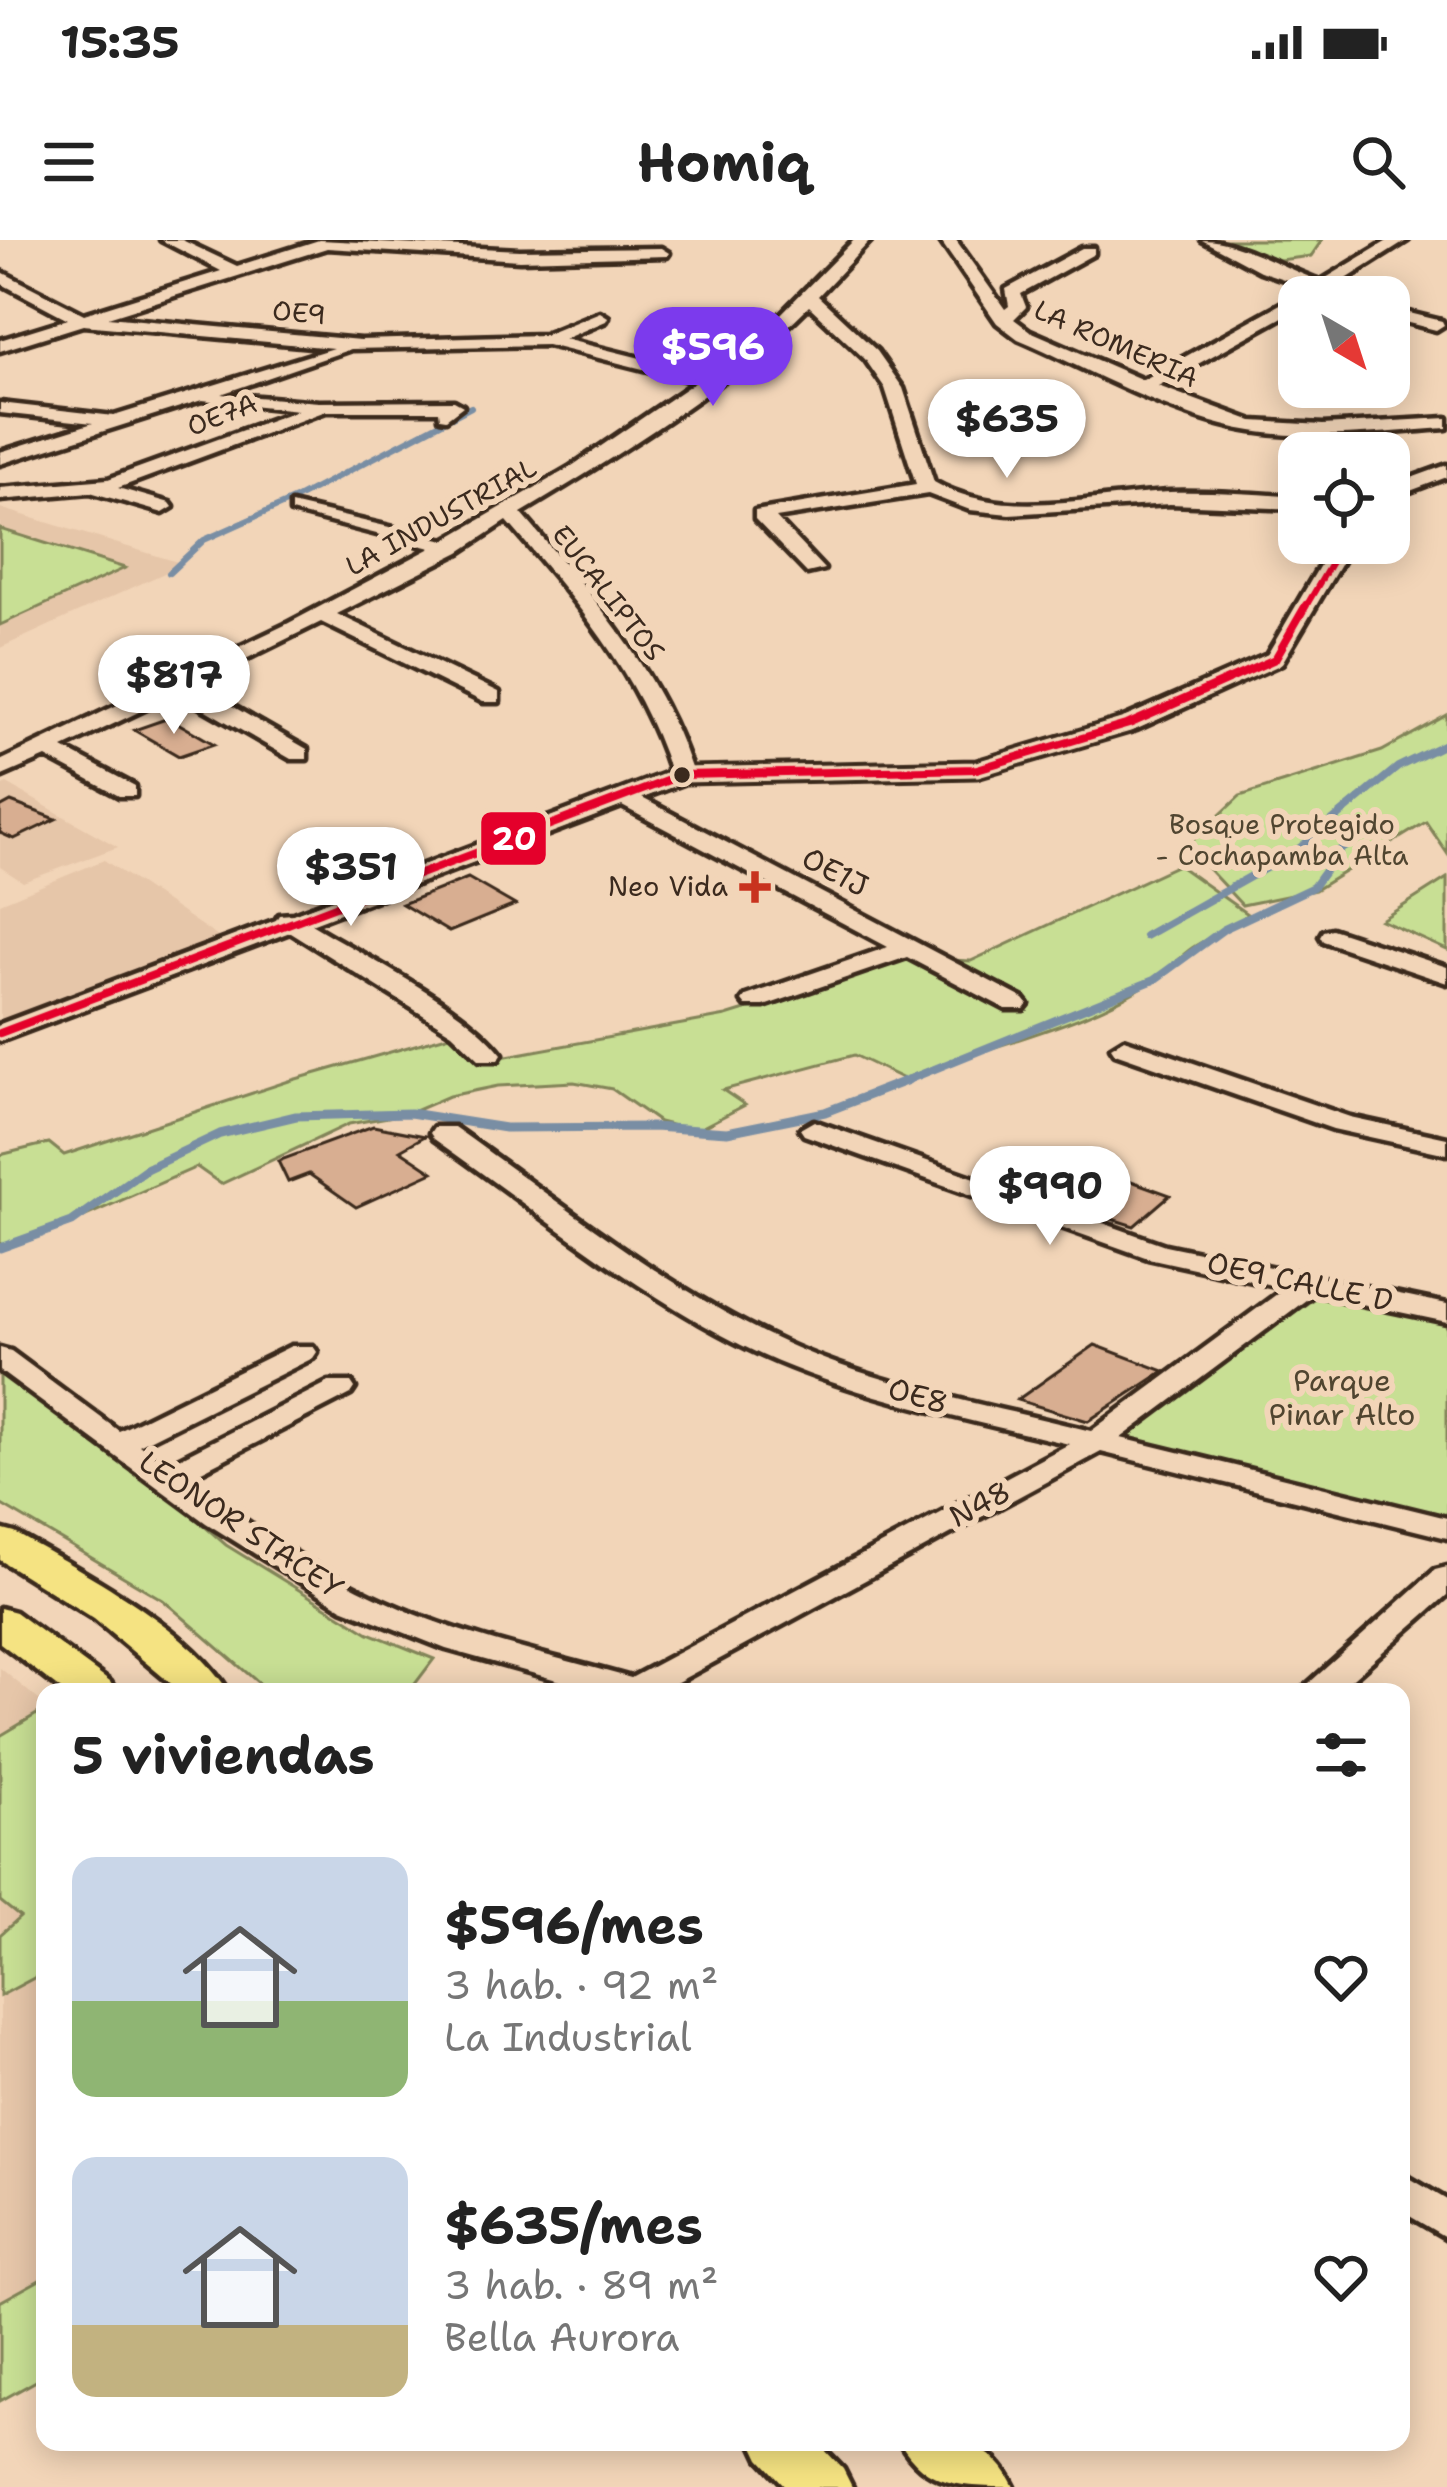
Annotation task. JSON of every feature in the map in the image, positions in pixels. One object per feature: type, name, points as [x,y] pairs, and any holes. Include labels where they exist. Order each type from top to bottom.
[{"type":"main road","points":[[0,1542],[81,1588],[198,1683]]},
{"type":"main road","points":[[0,1622],[82,1683]]},
{"type":"main road","points":[[789,2451],[823,2487]]},
{"type":"main road","points":[[939,2451],[985,2487]]},
{"type":"street","points":[[169,240],[235,272]]},
{"type":"street","name":"LA INDUSTRIAL","points":[[0,770],[453,548],[512,514],[755,346],[863,240]]},
{"type":"street","name":"LA ROMERIA","points":[[948,240],[1004,319],[1042,345],[1222,418],[1283,430],[1447,423]]},
{"type":"street","points":[[1210,240],[1280,276]]},
{"type":"street","points":[[1344,276],[1400,240]]},
{"type":"street","points":[[0,346],[331,241],[520,255],[661,253]]},
{"type":"street","points":[[1004,319],[1018,307],[1012,292],[1088,251]]},
{"type":"street","name":"OE9","points":[[0,276],[82,320],[360,345],[547,340],[600,317]]},
{"type":"street","points":[[807,295],[871,355],[894,388],[929,488]]},
{"type":"street","points":[[1144,387],[1278,314]]},
{"type":"street","points":[[1410,318],[1436,325]]},
{"type":"street","points":[[547,340],[707,380]]},
{"type":"street","points":[[605,340],[726,368]]},
{"type":"street","points":[[0,458],[360,345]]},
{"type":"street","points":[[191,398],[324,406]]},
{"type":"street","name":"OE7A","points":[[0,494],[48,487],[94,488],[324,406],[454,406],[446,414]]},
{"type":"street","points":[[0,408],[118,420]]},
{"type":"street","points":[[1410,486],[1447,471]]},
{"type":"street","points":[[94,488],[163,507]]},
{"type":"street","points":[[814,569],[762,515],[929,488],[998,509],[1167,498],[1278,502]]},
{"type":"street","points":[[298,508],[453,548]]},
{"type":"street","name":"EUCALIPTOS","points":[[512,514],[632,659],[672,737],[682,775]]},
{"type":"street","points":[[0,1033],[288,920],[682,775],[977,769],[1129,724],[1275,659],[1331,564]]},
{"type":"street","points":[[321,614],[491,697]]},
{"type":"street","points":[[166,689],[205,700],[299,754]]},
{"type":"street","points":[[46,748],[127,791]]},
{"type":"street","name":"OE1J","points":[[624,798],[1015,1004]]},
{"type":"street","points":[[288,920],[461,1028],[489,1054]]},
{"type":"street","points":[[1332,936],[1447,975]]},
{"type":"street","points":[[755,1001],[909,948]]},
{"type":"street","points":[[1124,1048],[1343,1123],[1447,1146]]},
{"type":"street","name":"OE9 CALLE D","points":[[814,1129],[1136,1246],[1447,1312]]},
{"type":"street","name":"OE8","points":[[444,1133],[657,1282],[773,1349],[916,1397],[1447,1528]]},
{"type":"street","name":"N48","points":[[651,1683],[1094,1442],[1309,1285]]},
{"type":"street","points":[[119,1443],[302,1352]]},
{"type":"street","name":"LEONOR STACEY","points":[[0,1357],[268,1550],[357,1601],[425,1628],[609,1683]]},
{"type":"street","points":[[166,1477],[340,1388]]},
{"type":"street","points":[[1326,1683],[1447,1577]]},
{"type":"street","points":[[1410,2195],[1447,2222]]},
{"type":"shaded area","points":[[0,508],[184,564],[0,648]]},
{"type":"shaded area","points":[[7,784],[118,847],[23,882],[0,867],[0,787]]},
{"type":"shaded area","points":[[104,860],[221,939],[0,1025],[0,903]]},
{"type":"shaded area","points":[[0,1668],[36,1698],[36,2284],[0,2304]]},
{"type":"green space","points":[[1214,240],[1322,240],[1311,256],[1280,260]]},
{"type":"green space","points":[[0,529],[125,568],[0,625]]},
{"type":"green space","name":"Bosque Protegido - Cochapamba Alta","points":[[1447,715],[1447,853],[1426,822],[1315,890],[1242,905],[1187,846],[1240,796],[1382,751]]},
{"type":"green space","points":[[1178,865],[1247,914],[1192,948],[1156,978],[1098,1010],[904,1079],[854,1055],[723,1090],[745,1105],[695,1131],[659,1122],[612,1089],[574,1082],[498,1086],[449,1096],[410,1113],[349,1124],[221,1184],[197,1167],[0,1248],[0,1155],[49,1143],[64,1155],[289,1081],[464,1031],[485,1060],[726,1016],[912,958],[971,961]]},
{"type":"green space","name":"Bosque Protegido - Cochapamba Alta","points":[[1447,878],[1447,950],[1381,920]]},
{"type":"green space","name":"Parque Pinar Alto","points":[[1316,1297],[1447,1319],[1447,1523],[1115,1441]]},
{"type":"green space","points":[[0,1347],[226,1545],[369,1633],[434,1659],[416,1683],[259,1683],[163,1600],[0,1504]]},
{"type":"green space","points":[[36,1715],[36,1977],[0,1996],[0,1935],[20,1917],[0,1901],[0,1736]]},
{"type":"green space","points":[[36,2282],[36,2381],[0,2401],[0,2302]]},
{"type":"building","points":[[169,718],[214,744],[179,756],[134,730]]},
{"type":"building","points":[[11,802],[56,819],[14,839],[0,833],[0,808]]},
{"type":"building","points":[[468,878],[515,905],[449,932],[402,904]]},
{"type":"building","points":[[373,1126],[425,1136],[400,1150],[433,1172],[356,1207],[309,1174],[288,1182],[278,1161]]},
{"type":"building","points":[[1101,1170],[1170,1195],[1134,1226],[1064,1204]]},
{"type":"building","points":[[1095,1345],[1164,1371],[1088,1421],[1017,1400]]},
{"type":"waterway","points":[[169,573],[204,540],[295,499],[471,407]]},
{"type":"waterway","points":[[1145,936],[1296,851],[1398,767],[1447,743]]},
{"type":"waterway","points":[[900,1083],[1154,980],[1224,929],[1313,887],[1340,850],[1370,830]]},
{"type":"waterway","points":[[0,1248],[72,1222],[146,1169],[220,1134],[296,1116],[410,1113],[505,1128],[654,1127],[727,1132],[825,1112],[908,1080]]},
{"type":"transit line","name":"20","points":[[0,1033],[682,775],[977,769],[1129,724],[1275,659],[1331,564]]},
{"type":"place","name":"Neo Vida","points":[[755,887]]}]
